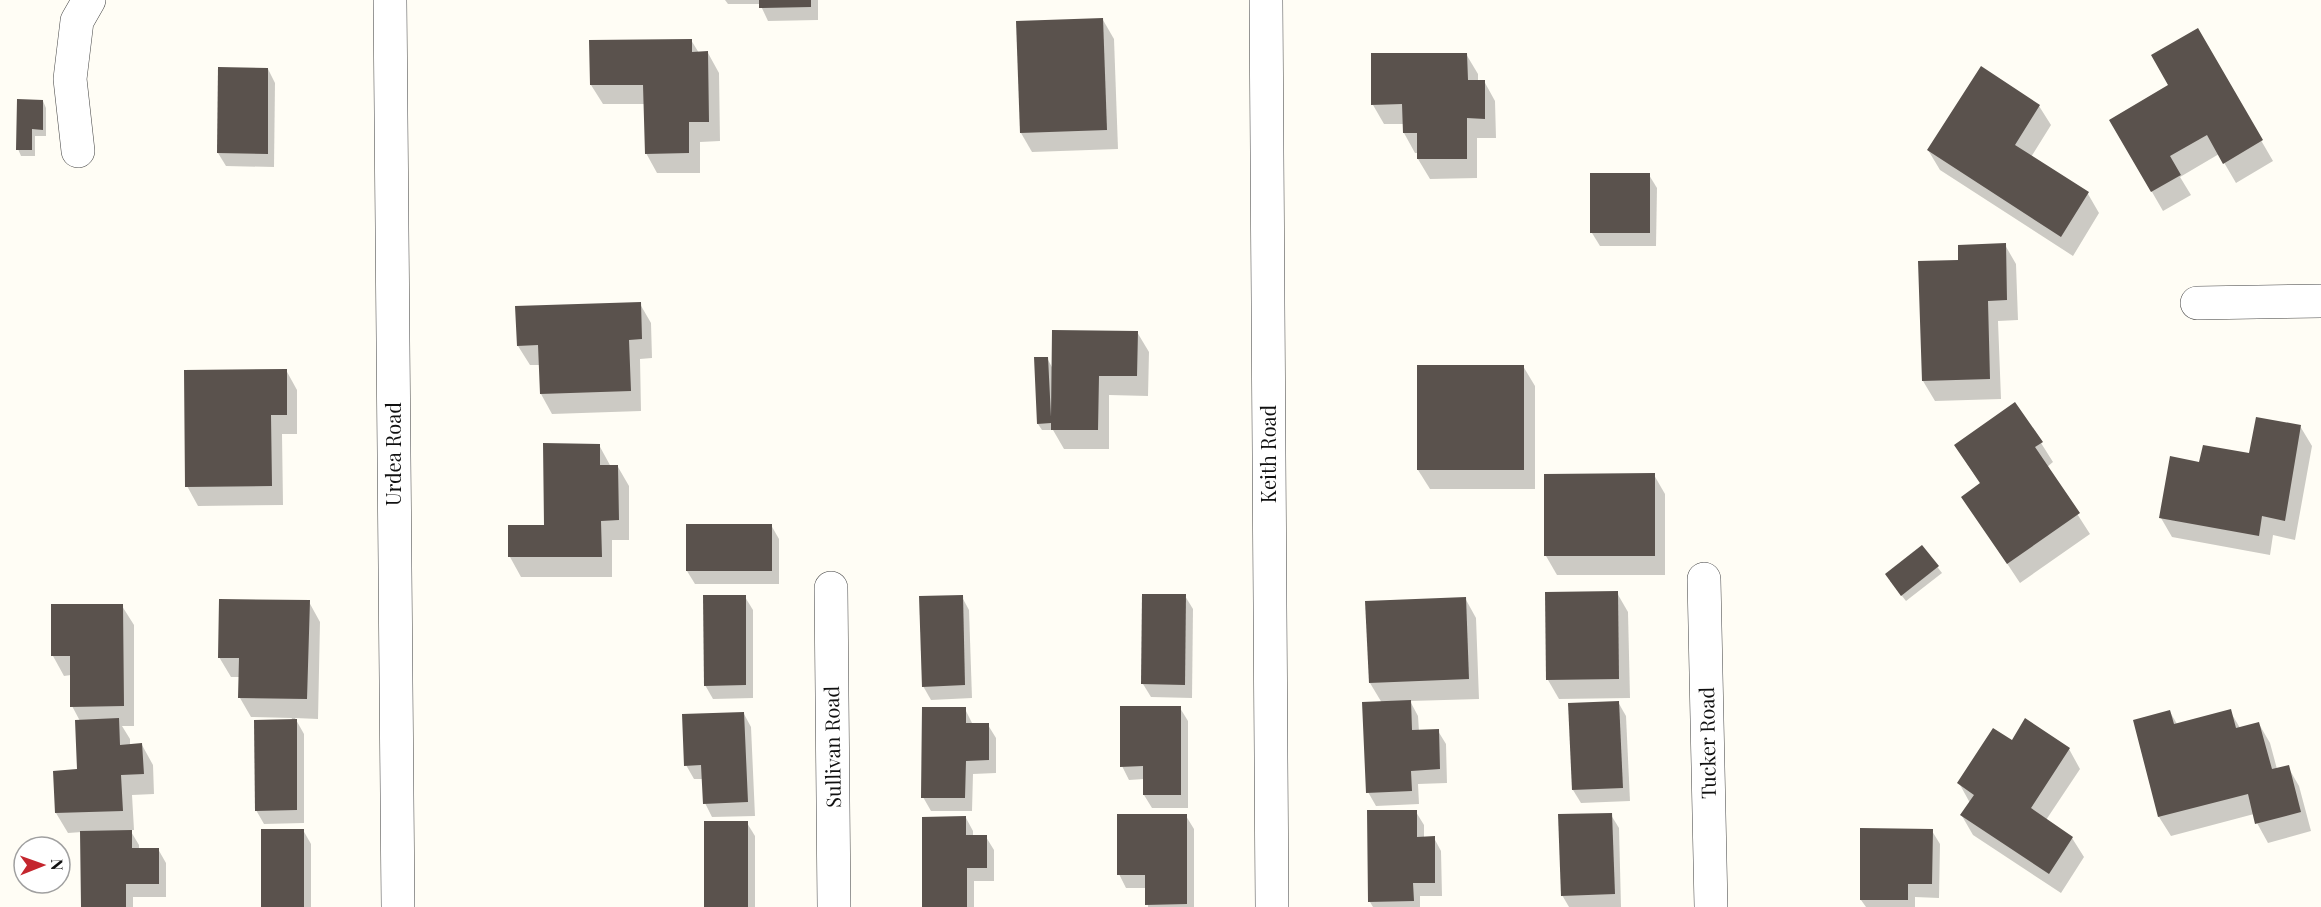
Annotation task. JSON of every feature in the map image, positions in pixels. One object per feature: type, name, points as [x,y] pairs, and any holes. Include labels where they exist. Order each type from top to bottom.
[{"type":"street","points":[[78,151],[70,79],[77,21],[89,0]]},
{"type":"street","name":"Urdea Road","points":[[390,0],[398,907]]},
{"type":"street","name":"Keith Road","points":[[1266,0],[1272,907]]},
{"type":"street","points":[[2197,303],[2321,301]]},
{"type":"street","name":"Tucker Road","points":[[1704,579],[1712,907]]},
{"type":"street","name":"Sullivan Road","points":[[831,588],[834,907]]},
{"type":"building","points":[[759,0],[811,0],[811,7],[759,8]]},
{"type":"building","points":[[1103,18],[1107,130],[1020,133],[1016,21]]},
{"type":"building","points":[[2198,28],[2263,140],[2223,164],[2207,135],[2170,156],[2181,175],[2151,192],[2109,120],[2168,85],[2151,55]]},
{"type":"building","points":[[692,39],[692,52],[708,51],[709,122],[689,122],[689,153],[645,154],[643,85],[590,85],[589,40]]},
{"type":"building","points":[[1371,53],[1467,53],[1468,80],[1485,80],[1485,119],[1467,118],[1467,159],[1417,159],[1417,133],[1403,133],[1402,104],[1371,105]]},
{"type":"building","points":[[1981,66],[2040,105],[2015,145],[2089,192],[2061,237],[1927,150]]},
{"type":"building","points":[[218,67],[268,68],[268,154],[217,153]]},
{"type":"building","points":[[17,99],[43,100],[43,130],[32,129],[32,150],[16,150]]},
{"type":"building","points":[[1590,173],[1650,173],[1650,233],[1590,233]]},
{"type":"building","points":[[2006,243],[2007,300],[1988,301],[1990,379],[1922,381],[1918,261],[1958,260],[1958,245]]},
{"type":"building","points":[[641,302],[642,339],[629,340],[631,391],[540,394],[538,345],[517,346],[515,306]]},
{"type":"building","points":[[1052,330],[1138,331],[1137,376],[1099,376],[1098,430],[1051,430],[1051,423],[1037,424],[1034,357],[1048,357],[1051,417]]},
{"type":"building","points":[[1417,365],[1524,365],[1524,470],[1417,470]]},
{"type":"building","points":[[287,369],[287,415],[271,415],[272,486],[185,487],[184,370]]},
{"type":"building","points":[[2015,402],[2043,442],[2035,447],[2080,513],[2007,564],[1961,497],[1980,483],[1954,445]]},
{"type":"building","points":[[2256,417],[2301,425],[2285,521],[2262,516],[2259,536],[2159,518],[2170,456],[2199,462],[2203,445],[2249,453]]},
{"type":"building","points":[[543,443],[600,444],[600,465],[618,465],[619,520],[601,521],[602,557],[508,557],[508,525],[544,525]]},
{"type":"building","points":[[1655,473],[1655,556],[1544,556],[1544,474]]},
{"type":"building","points":[[686,524],[772,524],[772,571],[686,571]]},
{"type":"building","points":[[1922,545],[1939,566],[1901,596],[1885,574]]},
{"type":"building","points":[[1618,591],[1619,679],[1546,680],[1545,592]]},
{"type":"building","points":[[1142,594],[1186,594],[1185,685],[1141,684]]},
{"type":"building","points":[[703,595],[746,595],[746,685],[704,686]]},
{"type":"building","points":[[963,595],[965,685],[922,687],[919,596]]},
{"type":"building","points":[[1466,597],[1469,679],[1369,683],[1365,601]]},
{"type":"building","points":[[219,599],[310,600],[307,699],[238,698],[239,658],[218,658]]},
{"type":"building","points":[[51,604],[123,604],[124,706],[70,707],[70,656],[51,656]]},
{"type":"building","points":[[1411,700],[1412,730],[1439,729],[1440,769],[1411,771],[1412,791],[1366,793],[1362,702]]},
{"type":"building","points":[[1619,701],[1623,788],[1572,790],[1568,703]]},
{"type":"building","points":[[1120,706],[1181,706],[1181,795],[1143,795],[1143,766],[1120,767]]},
{"type":"building","points":[[922,707],[966,707],[966,723],[989,723],[989,760],[966,761],[965,798],[921,798]]},
{"type":"building","points":[[2231,709],[2236,728],[2259,722],[2272,769],[2289,765],[2301,812],[2255,824],[2248,794],[2158,817],[2133,720],[2170,710],[2174,724]]},
{"type":"building","points":[[744,712],[748,802],[703,804],[701,765],[684,766],[682,714]]},
{"type":"building","points":[[119,718],[120,745],[142,743],[144,774],[121,775],[123,811],[55,813],[53,771],[77,769],[75,720]]},
{"type":"building","points":[[2025,718],[2070,748],[2031,808],[2073,837],[2049,874],[1960,815],[1974,795],[1957,783],[1993,728],[2012,740]]},
{"type":"building","points":[[297,719],[297,810],[255,811],[254,720]]},
{"type":"building","points":[[1367,810],[1417,810],[1417,837],[1435,836],[1435,883],[1413,883],[1414,901],[1368,902]]},
{"type":"building","points":[[1612,813],[1615,894],[1561,896],[1558,814]]},
{"type":"building","points":[[1117,814],[1187,814],[1187,904],[1145,905],[1145,875],[1117,875]]},
{"type":"building","points":[[966,816],[966,835],[987,835],[987,868],[967,868],[967,907],[922,907],[922,817]]},
{"type":"building","points":[[704,821],[748,821],[748,907],[704,907]]},
{"type":"building","points":[[1860,828],[1933,829],[1932,884],[1908,884],[1908,900],[1860,900]]},
{"type":"building","points":[[261,829],[304,829],[304,907],[261,907]]},
{"type":"building","points":[[132,830],[132,848],[159,848],[159,884],[126,884],[126,907],[81,907],[80,831]]}]
